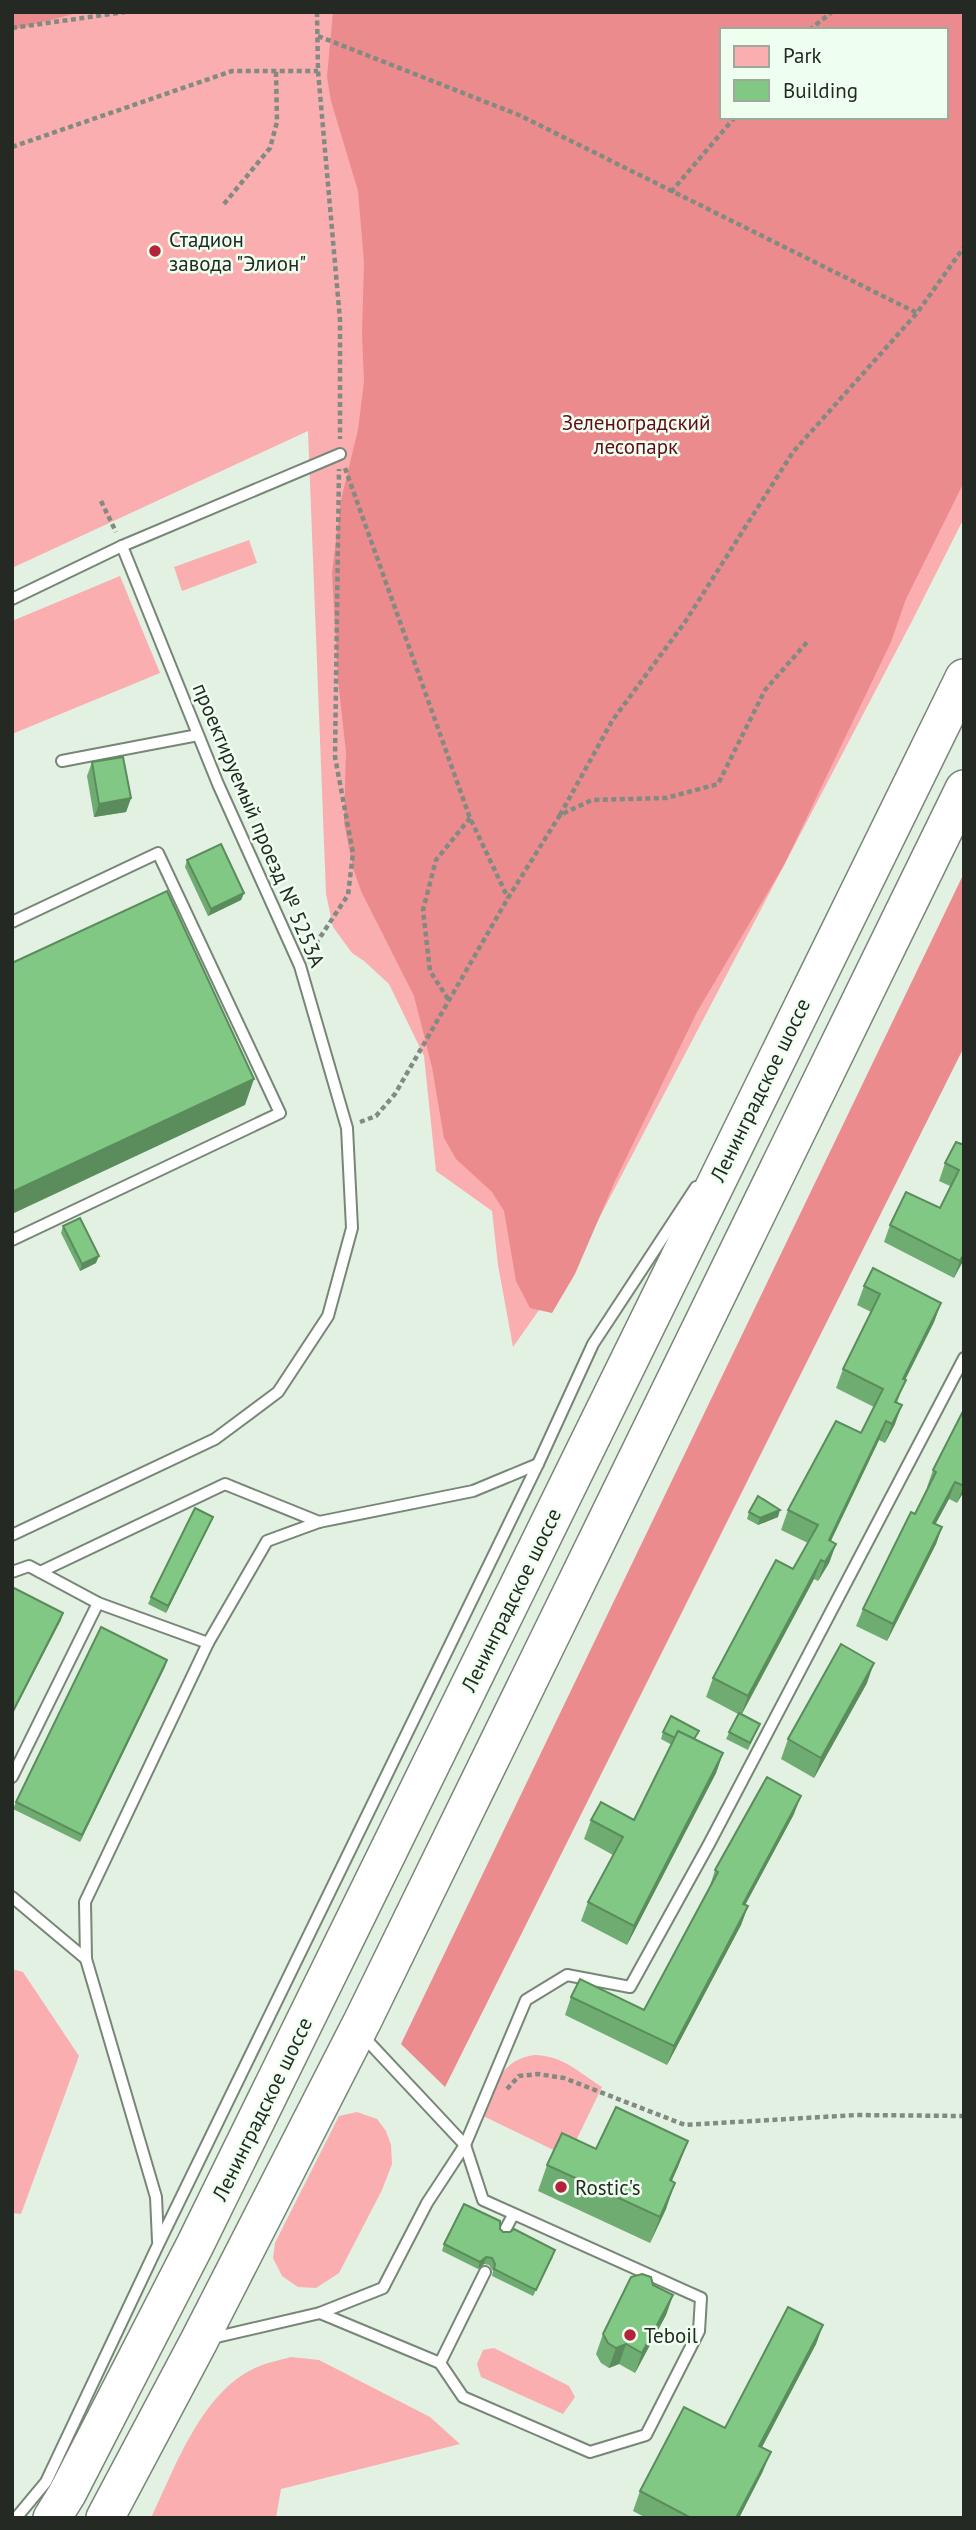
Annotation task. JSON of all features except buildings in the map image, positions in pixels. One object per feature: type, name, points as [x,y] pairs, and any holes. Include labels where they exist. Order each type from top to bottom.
[{"type":"highway","name":"Ленинградское шоссе","points":[[51,2518],[67,2494],[201,2234],[964,678]]},
{"type":"highway","points":[[105,2518],[199,2341],[357,2031],[964,789]]},
{"type":"lane","points":[[12,599],[122,546],[340,454]]},
{"type":"lane","name":"проектируемый проезд № 5253А","points":[[12,1535],[215,1439],[278,1392],[328,1316],[352,1228],[346,1128],[300,966],[198,735],[122,546]]},
{"type":"lane","points":[[62,761],[198,735]]},
{"type":"lane","points":[[12,922],[158,853],[280,1113],[12,1240]]},
{"type":"lane","points":[[713,1160],[766,1079]]},
{"type":"lane","points":[[16,2518],[46,2482],[158,2245],[538,1464],[593,1344],[706,1171]]},
{"type":"lane","points":[[199,2341],[320,2313],[383,2288],[427,2203],[464,2145],[526,2000],[567,1975],[629,1987],[709,1844],[964,1358]]},
{"type":"lane","points":[[158,2245],[156,2197],[86,1959],[85,1902],[208,1643],[267,1541],[319,1522],[473,1491],[538,1464]]},
{"type":"lane","points":[[40,1572],[225,1485],[319,1522]]},
{"type":"lane","points":[[12,1572],[29,1566],[98,1602],[208,1643]]},
{"type":"lane","points":[[12,1777],[98,1602]]},
{"type":"lane","points":[[12,1898],[86,1959]]},
{"type":"lane","points":[[320,2313],[440,2363],[463,2397],[590,2452],[646,2435],[699,2331],[701,2298],[483,2200],[464,2145],[357,2031]]},
{"type":"lane","points":[[505,2232],[513,2215]]},
{"type":"lane","points":[[440,2363],[485,2272]]},
{"type":"path","points":[[12,28],[125,12]]},
{"type":"path","points":[[300,966],[348,895],[353,853],[335,757],[340,320],[318,71],[317,12]]},
{"type":"path","points":[[812,28],[832,12]]},
{"type":"path","points":[[318,36],[519,115],[917,313]]},
{"type":"path","points":[[12,147],[232,71],[318,71]]},
{"type":"path","points":[[224,204],[270,148],[277,122],[276,71]]},
{"type":"path","points":[[671,192],[733,119]]},
{"type":"path","points":[[346,1128],[376,1116],[395,1094],[448,999],[560,815],[612,720],[685,622],[793,452],[917,313],[964,247]]},
{"type":"path","points":[[340,454],[470,818],[508,898]]},
{"type":"path","points":[[101,501],[122,546]]},
{"type":"path","points":[[560,815],[592,800],[666,798],[718,784],[765,690],[808,641]]},
{"type":"path","points":[[448,999],[430,971],[423,910],[436,860],[470,818]]},
{"type":"path","points":[[505,2092],[519,2076],[538,2074],[564,2078],[685,2125],[856,2115],[964,2116]]},
{"type":"green space","name":"Зеленоградский лесопарк","points":[[12,12],[964,12],[964,518],[585,1245],[513,1347],[498,1265],[492,1211],[436,1171],[424,1056],[389,984],[352,953],[333,927],[326,894],[308,431],[12,568]]},
{"type":"green space","points":[[12,12],[81,12],[12,30]]},
{"type":"green space","name":"Зеленоградский лесопарк","points":[[333,12],[964,12],[964,482],[906,599],[891,642],[784,865],[697,1012],[615,1181],[575,1274],[552,1313],[530,1308],[516,1281],[504,1211],[492,1192],[456,1159],[444,1138],[432,1067],[414,996],[361,891],[353,868],[344,823],[346,752],[338,680],[332,573],[341,500],[358,430],[364,382],[364,262],[358,191],[331,101],[327,77]]},
{"type":"green space","points":[[249,540],[257,563],[182,591],[174,567]]},
{"type":"green space","points":[[120,576],[160,673],[12,734],[12,621]]},
{"type":"green space","points":[[964,873],[964,1047],[445,2087],[401,2044]]},
{"type":"green space","points":[[12,1969],[23,1972],[79,2056],[21,2214],[12,2213]]},
{"type":"green space","points":[[534,2055],[554,2058],[602,2087],[568,2157],[481,2115],[499,2076],[513,2063]]},
{"type":"green space","points":[[357,2112],[377,2119],[386,2131],[391,2145],[392,2164],[382,2190],[339,2273],[316,2288],[298,2287],[282,2276],[273,2258],[275,2243],[339,2116]]},
{"type":"green space","points":[[494,2348],[569,2386],[575,2397],[563,2414],[481,2377],[477,2364],[483,2350]]},
{"type":"green space","points":[[291,2357],[319,2360],[430,2417],[460,2444],[281,2489],[276,2518],[151,2518],[180,2455],[219,2395],[255,2368]]},
{"type":"place","name":"Стадион завода \"Элион\"","points":[[155,251]]},
{"type":"place","name":"Rostic's","points":[[561,2187]]},
{"type":"place","name":"Teboil","points":[[630,2335]]}]
